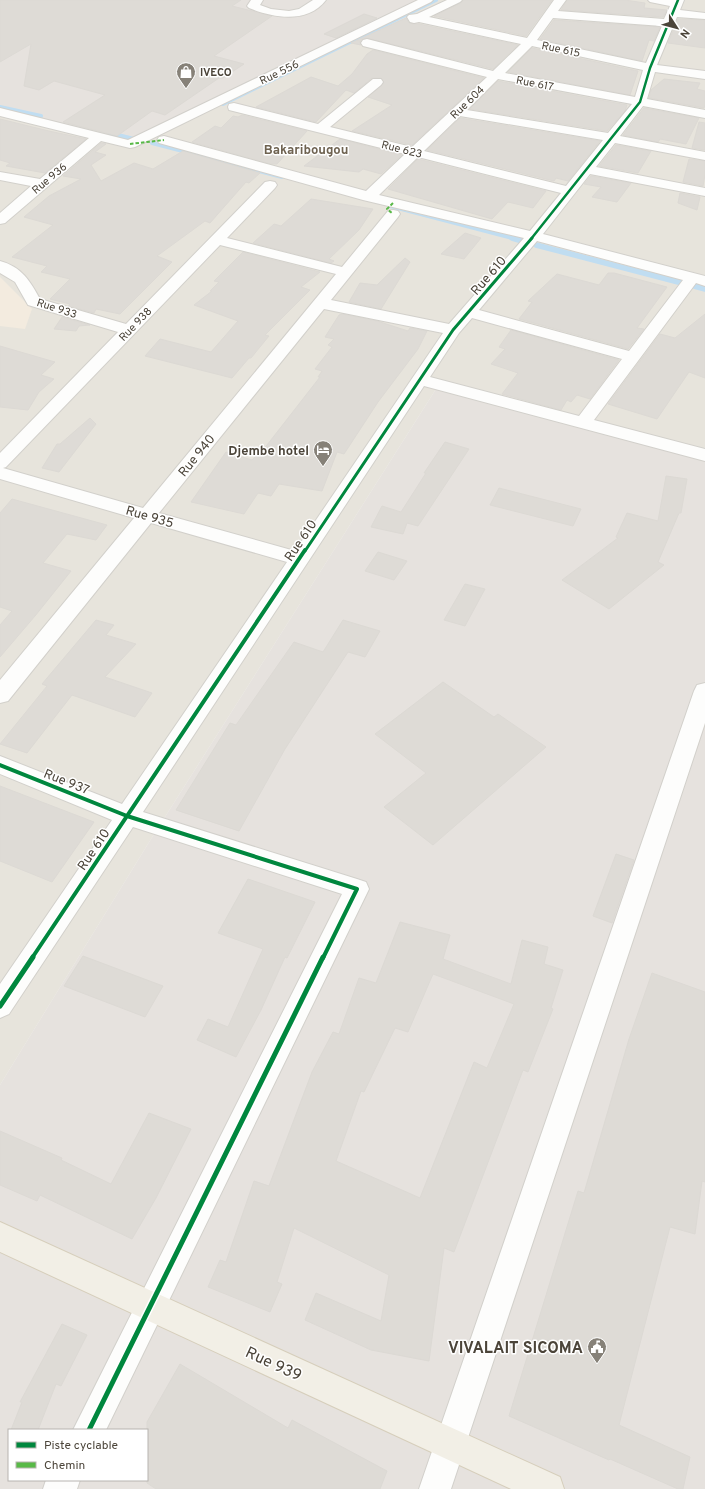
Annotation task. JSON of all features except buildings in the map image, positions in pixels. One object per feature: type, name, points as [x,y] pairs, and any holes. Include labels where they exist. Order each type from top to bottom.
[{"type":"main road","name":"Rue 939","points":[[0,1237],[548,1489]]},
{"type":"street","points":[[257,0],[253,6],[260,9],[289,14],[301,12],[320,0]]},
{"type":"street","name":"Rue 556","points":[[99,136],[130,144],[209,106],[407,17],[427,0]]},
{"type":"street","points":[[407,17],[456,0]]},
{"type":"street","name":"Rue 604","points":[[368,197],[530,42],[560,0]]},
{"type":"street","points":[[654,0],[674,10]]},
{"type":"street","points":[[550,14],[674,10],[705,16]]},
{"type":"street","points":[[640,102],[650,68],[674,10]]},
{"type":"street","name":"Rue 615","points":[[407,17],[650,68],[705,75]]},
{"type":"street","points":[[353,50],[386,34]]},
{"type":"street","name":"Rue 617","points":[[367,43],[495,75],[705,114]]},
{"type":"street","points":[[320,128],[377,82]]},
{"type":"street","points":[[248,100],[164,140],[368,197],[534,236],[698,280],[633,357],[583,423]]},
{"type":"street","name":"Rue 610","points":[[0,1006],[453,330],[534,236],[640,102]]},
{"type":"street","name":"Rue 623","points":[[209,106],[320,128],[570,191]]},
{"type":"street","points":[[0,112],[99,136]]},
{"type":"street","points":[[457,112],[612,138],[705,156]]},
{"type":"street","name":"Rue 936","points":[[0,220],[99,136]]},
{"type":"street","points":[[587,169],[705,192]]},
{"type":"street","points":[[0,176],[42,184]]},
{"type":"street","name":"Rue 938","points":[[0,463],[270,185]]},
{"type":"street","name":"Rue 940","points":[[0,695],[393,214]]},
{"type":"street","points":[[216,240],[345,272]]},
{"type":"street","name":"Rue 933","points":[[0,266],[21,279],[34,302],[129,330]]},
{"type":"street","points":[[320,303],[453,330]]},
{"type":"street","points":[[469,312],[633,357]]},
{"type":"street","points":[[420,380],[705,455]]},
{"type":"street","name":"Rue 935","points":[[0,473],[299,559]]},
{"type":"street","points":[[435,1489],[705,691]]},
{"type":"street","name":"Rue 937","points":[[0,765],[127,816],[357,889],[150,1306]]},
{"type":"street","points":[[89,1429],[150,1306]]},
{"type":"shaded area","points":[[0,0],[423,0],[132,142],[0,110]]},
{"type":"shaded area","points":[[423,0],[705,0],[705,458],[436,389],[151,839],[0,1085],[0,110]]},
{"type":"shaded area","points":[[0,277],[32,309],[25,329],[0,326]]},
{"type":"shaded area","points":[[436,389],[705,458],[705,1489],[0,1489],[0,1085],[151,839]]},
{"type":"waterway","points":[[223,104],[436,0]]},
{"type":"waterway","points":[[0,107],[41,116]]},
{"type":"waterway","points":[[110,133],[134,139]]},
{"type":"waterway","points":[[152,143],[282,177]]},
{"type":"waterway","points":[[390,206],[516,239]]},
{"type":"waterway","points":[[512,238],[522,241]]},
{"type":"waterway","points":[[536,245],[682,283]]},
{"type":"waterway","points":[[694,286],[705,289]]},
{"type":"marked path","points":[[130,144],[164,140]]},
{"type":"marked path","points":[[393,203],[387,209],[393,214]]},
{"type":"cycle path","points":[[0,1006],[453,330],[534,236],[640,102],[650,68],[678,0]]},
{"type":"cycle path","points":[[0,765],[127,816],[357,889],[89,1429]]},
{"type":"place","name":"IVECO","points":[[186,89]]},
{"type":"place","name":"Djembe hotel","points":[[323,467]]},
{"type":"place","name":"VIVALAIT SICOMA","points":[[597,1364]]},
{"type":"district","name":"Bakaribougou","points":[[306,149]]}]
